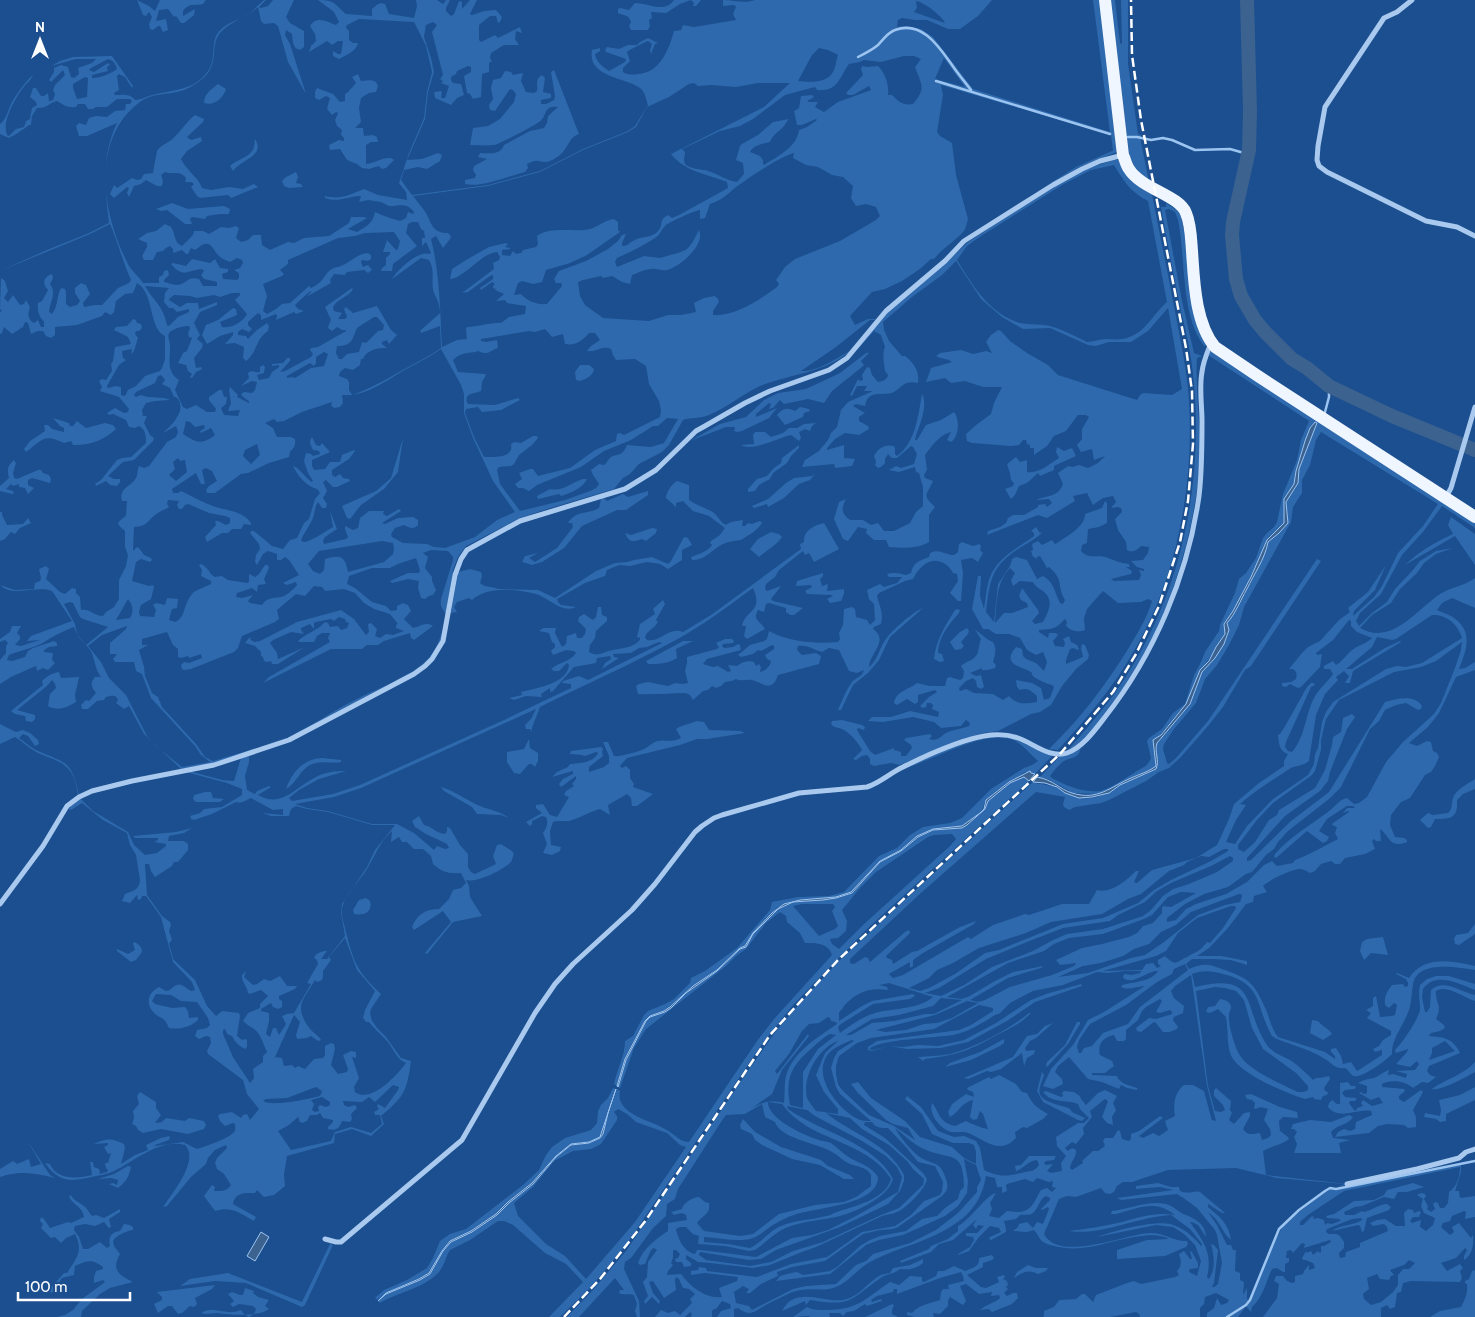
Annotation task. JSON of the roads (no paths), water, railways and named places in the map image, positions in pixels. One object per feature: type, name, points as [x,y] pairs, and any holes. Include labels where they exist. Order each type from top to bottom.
[{"type":"main road","points":[[1106,0],[1123,155],[1129,169],[1137,178],[1149,187],[1178,202],[1185,210],[1190,226],[1200,319],[1211,342],[1215,347],[1258,376],[1475,517]]},
{"type":"street","points":[[1412,0],[1397,12],[1384,18],[1325,107],[1317,160],[1319,166],[1327,172],[1410,214],[1426,221],[1457,227],[1475,236]]},
{"type":"street","points":[[0,904],[43,846],[67,806],[78,796],[141,779],[214,764],[289,740],[414,674],[432,659],[443,641],[454,575],[467,550],[520,521],[625,489],[656,470],[700,429],[770,391],[829,370],[847,358],[886,311],[945,261],[964,241],[1082,169],[1100,161],[1123,155]]},
{"type":"street","points":[[325,1238],[341,1242],[462,1140],[535,1013],[555,984],[591,947],[632,910],[695,832],[708,821],[722,815],[799,793],[866,787],[936,752],[990,735],[1013,737],[1044,751],[1060,754],[1067,753],[1089,737],[1123,694],[1150,646],[1168,607],[1183,564],[1192,533],[1199,496],[1202,453],[1201,386],[1204,363],[1211,342]]},
{"type":"street","points":[[1446,497],[1451,488],[1475,407]]},
{"type":"street","points":[[1347,1184],[1459,1158],[1466,1152],[1475,1149]]},
{"type":"waterway","points":[[1247,0],[1250,111],[1249,150],[1233,222],[1232,235],[1236,279],[1241,296],[1255,320],[1265,332],[1292,359],[1307,368],[1329,386],[1392,416],[1475,450]]},
{"type":"waterway","points":[[858,57],[876,47],[892,31],[905,28],[913,29],[929,37],[935,43],[971,90]]},
{"type":"waterway","points":[[936,81],[1110,134]]},
{"type":"waterway","points":[[1128,137],[1151,140],[1163,138],[1195,150],[1230,149],[1244,153],[1249,150]]},
{"type":"waterway","points":[[1325,412],[1329,397],[1329,386]]},
{"type":"waterway","points":[[1227,1317],[1246,1305],[1250,1300],[1279,1229],[1299,1210],[1325,1191],[1330,1188],[1336,1189],[1475,1161]]},
{"type":"railway","points":[[564,1317],[600,1279],[646,1220],[770,1035],[838,960],[1060,754],[1113,692],[1136,654],[1159,606],[1180,542],[1188,501],[1193,444],[1192,391],[1186,348],[1141,120],[1132,55],[1131,0]]}]
